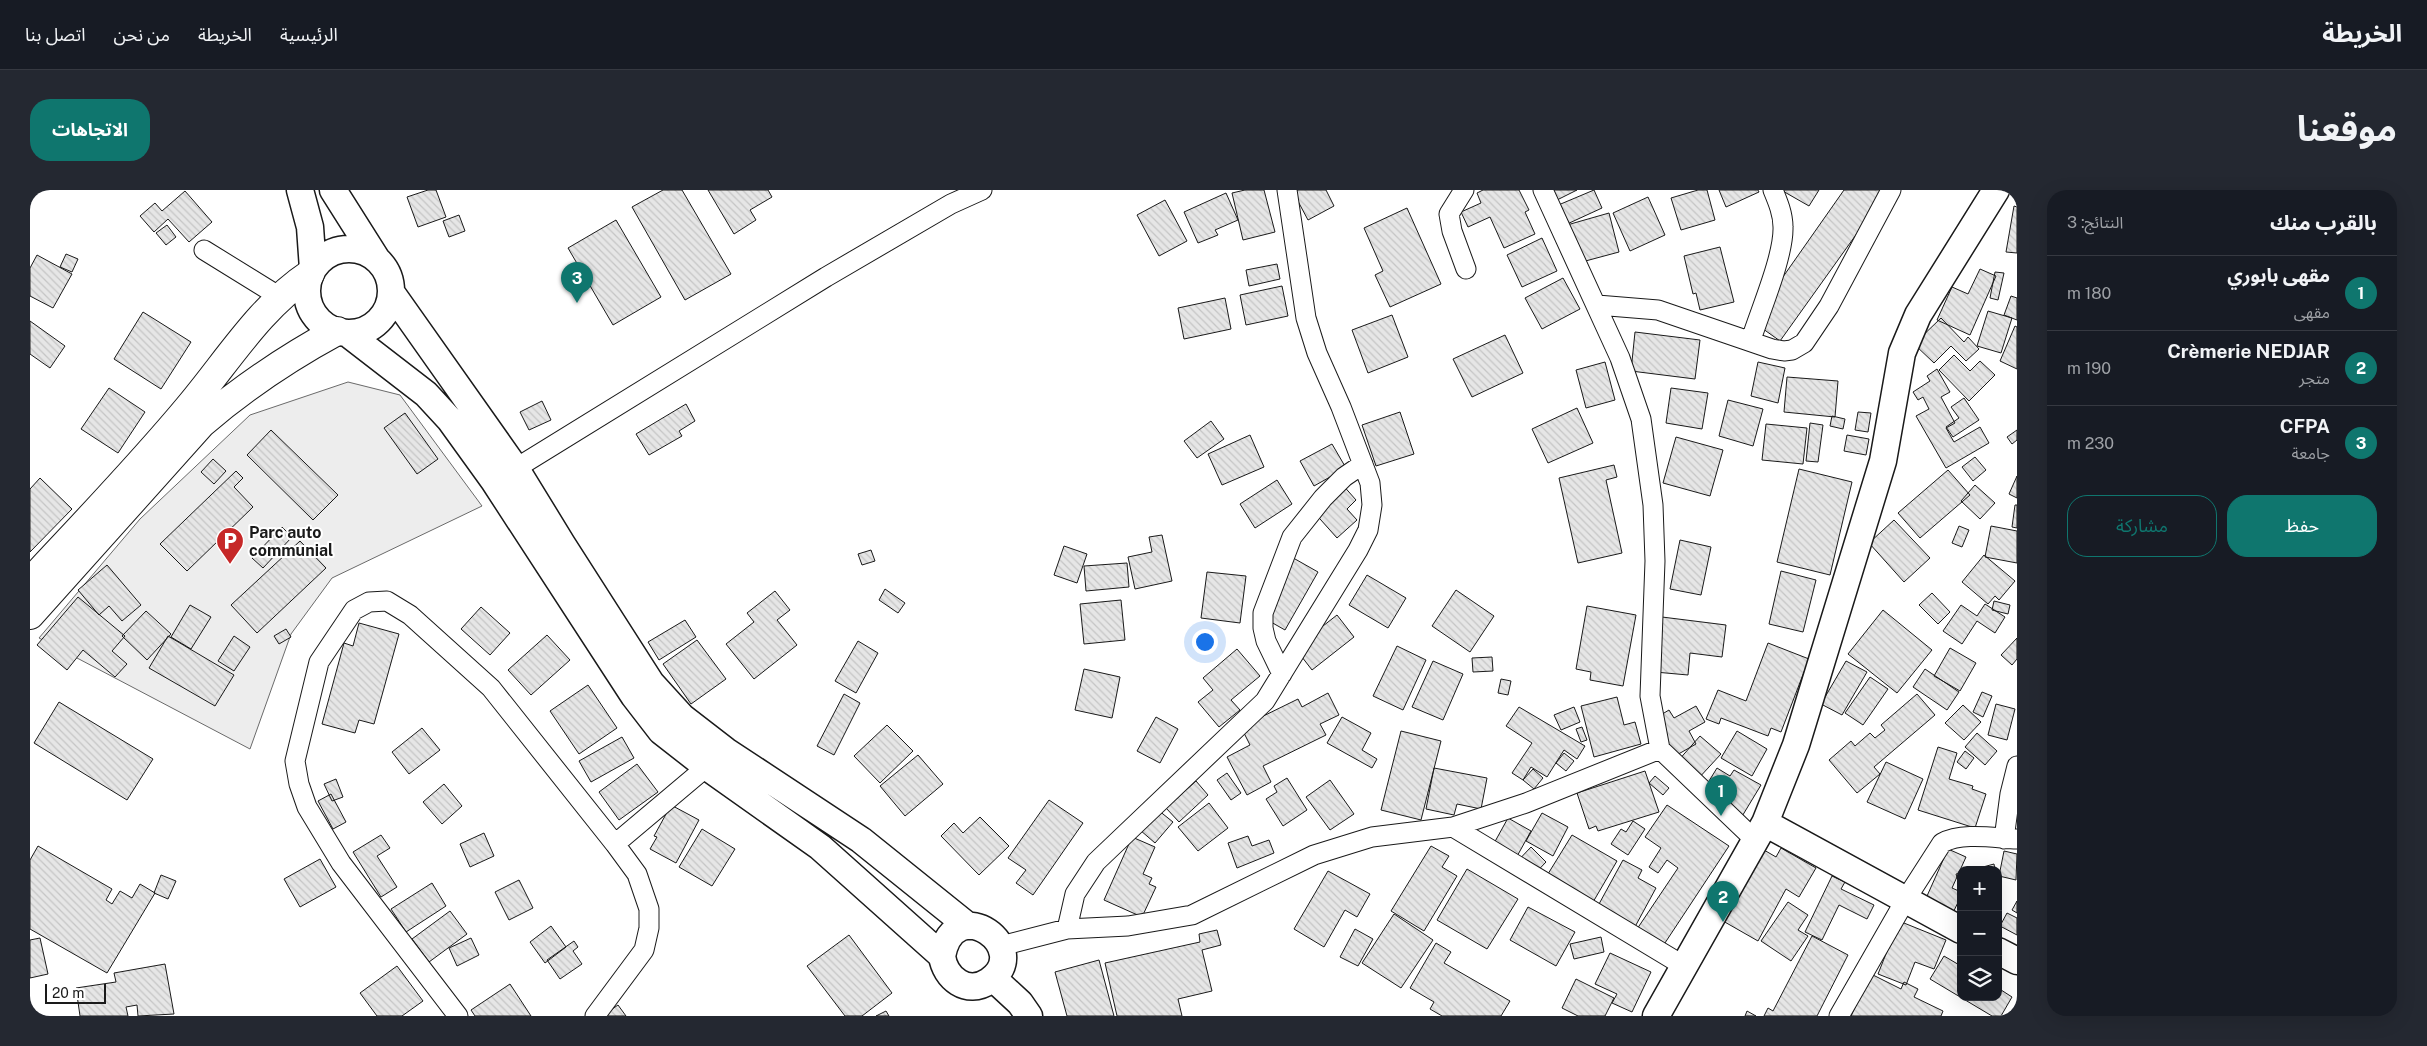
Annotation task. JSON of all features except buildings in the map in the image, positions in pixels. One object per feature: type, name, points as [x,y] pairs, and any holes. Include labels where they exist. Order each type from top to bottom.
[{"type":"main road","points":[[300,190],[310,227],[311,272],[307,284],[308,304],[320,322],[342,332],[412,383],[438,406],[494,481],[634,696],[660,731],[716,759],[861,840],[968,926],[987,930],[995,936],[1001,946],[1002,959],[999,970],[993,978],[977,986],[967,986],[957,982],[949,976],[943,966],[944,945],[958,929],[968,926]]},
{"type":"main road","points":[[333,190],[386,271],[391,292],[516,469],[651,682],[716,759],[820,847],[942,956]]},
{"type":"main road","points":[[1656,1016],[1760,831],[1796,745],[1880,470],[1902,353],[1918,315],[1996,190]]},
{"type":"main road","points":[[30,582],[187,410],[261,317],[280,297],[311,272],[328,255],[342,250],[357,250],[376,258]]},
{"type":"main road","points":[[30,615],[202,423],[272,369],[342,332],[368,328],[377,322],[385,314],[391,292]]},
{"type":"main road","points":[[1760,831],[1906,899],[1957,928]]},
{"type":"main road","points":[[2002,953],[2017,961]]},
{"type":"main road","points":[[993,978],[1020,1003],[1029,1016]]},
{"type":"street","points":[[494,481],[826,277],[951,204],[982,190]]},
{"type":"street","points":[[1067,929],[1075,894],[1096,862],[1258,708],[1282,674],[1368,530],[1372,505],[1370,483],[1341,407],[1317,354],[1306,318],[1287,190]]},
{"type":"street","points":[[1464,190],[1449,214],[1452,231],[1466,269]]},
{"type":"street","points":[[1543,190],[1598,305],[1620,358],[1641,418],[1653,505],[1655,560],[1650,696],[1660,749],[1760,831]]},
{"type":"street","points":[[1751,340],[1782,246],[1783,227],[1780,206],[1773,190]]},
{"type":"street","points":[[1598,305],[1658,310],[1751,340],[1772,349],[1792,350],[1804,343],[1830,306],[1891,190]]},
{"type":"street","points":[[204,250],[280,297]]},
{"type":"street","points":[[1282,674],[1266,641],[1262,628],[1263,613],[1292,537],[1323,498],[1344,477],[1363,464]]},
{"type":"street","points":[[458,1016],[341,863],[307,807],[299,784],[295,761],[319,662],[354,610],[369,602],[387,601],[410,615],[491,688],[616,844],[637,874],[648,909],[649,928],[644,950],[595,1016]]},
{"type":"street","points":[[1001,946],[1067,929],[1128,926],[1192,915],[1314,855],[1372,838],[1453,827],[1526,803],[1660,749]]},
{"type":"street","points":[[616,844],[716,759]]},
{"type":"street","points":[[1839,1016],[1906,899],[1942,843],[1950,838],[2011,830],[2017,766]]},
{"type":"street","points":[[1453,827],[1684,966]]},
{"type":"shaded area","name":"Parc auto communial","points":[[348,382],[400,395],[482,506],[332,578],[291,634],[250,749],[39,638],[140,519],[250,415]]},
{"type":"place","name":"CFPA","points":[[577,303]]},
{"type":"place","name":"Parc auto communial","points":[[230,565]]},
{"type":"place","name":"مقهى بابوري","points":[[1721,816]]},
{"type":"place","name":"Crèmerie NEDJAR","points":[[1723,922]]}]
